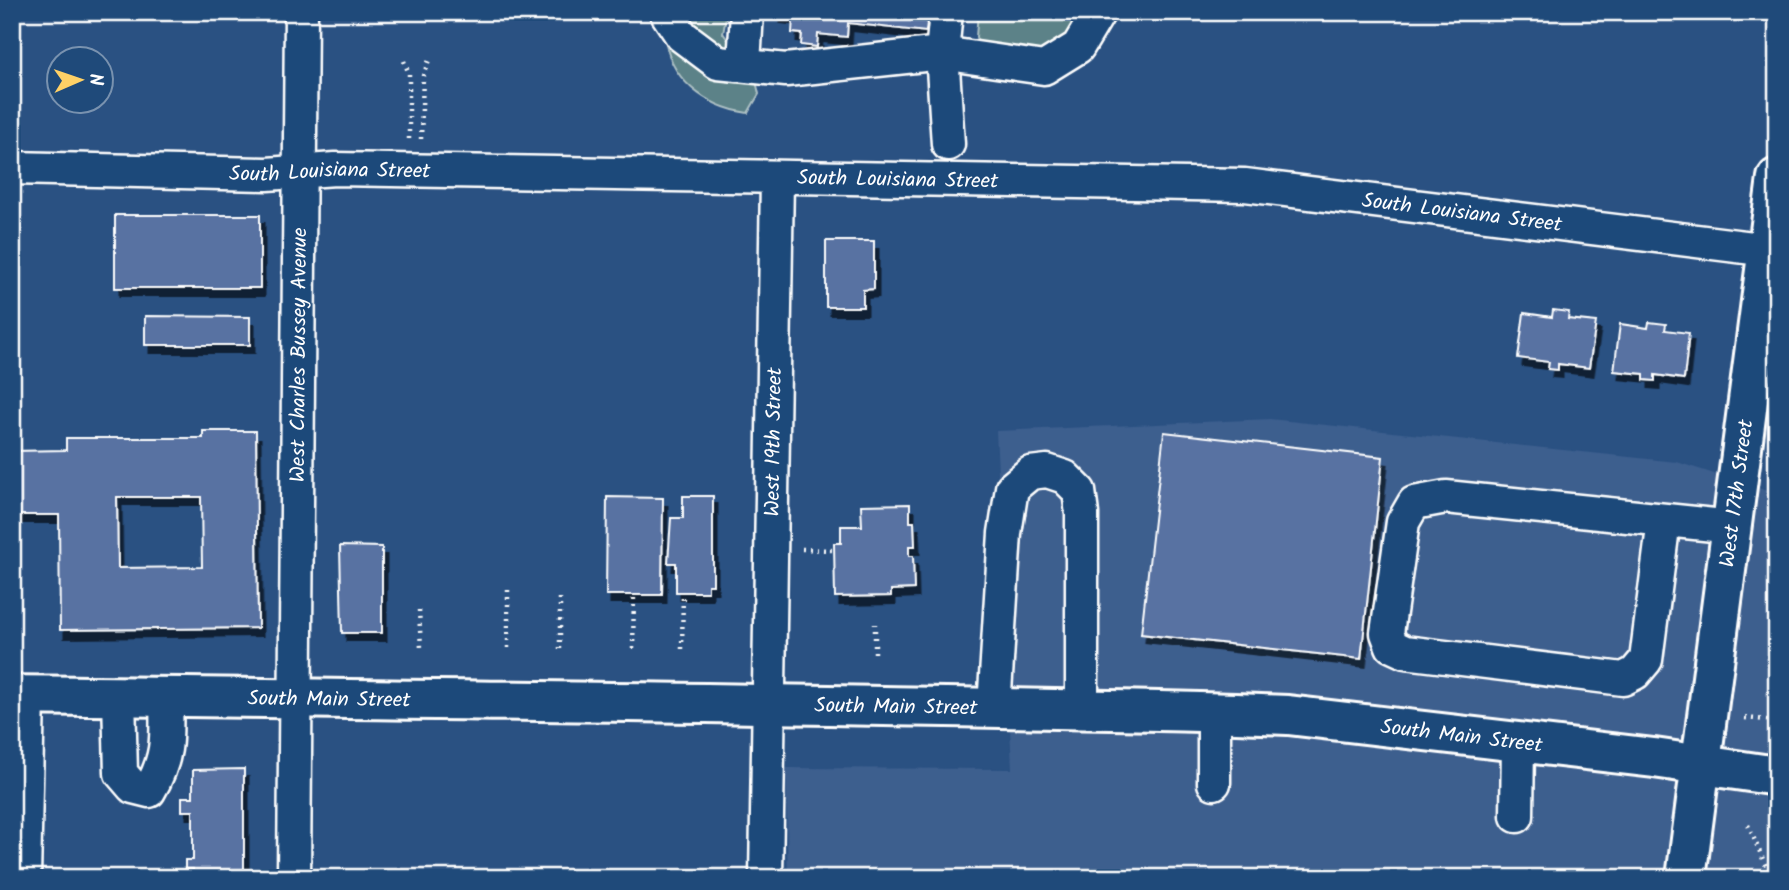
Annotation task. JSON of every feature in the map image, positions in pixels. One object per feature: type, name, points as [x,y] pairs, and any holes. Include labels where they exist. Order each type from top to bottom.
[{"type":"main road","name":"West 17th Street","points":[[1686,878],[1773,250],[1777,178]]},
{"type":"main road","name":"South Main Street","points":[[20,695],[456,698],[1288,715],[1777,776]]},
{"type":"street","name":"West Charles Bussey Avenue","points":[[294,878],[301,12]]},
{"type":"street","points":[[666,12],[681,36],[718,63],[786,70],[942,53],[1044,68],[1078,47],[1099,12]]},
{"type":"street","points":[[744,64],[747,12]]},
{"type":"street","points":[[946,12],[942,53],[948,144]]},
{"type":"street","name":"South Louisiana Street","points":[[12,169],[299,172],[335,169],[1245,185],[1773,250]]},
{"type":"street","name":"West 19th Street","points":[[766,878],[778,178]]},
{"type":"street","points":[[994,708],[1005,533],[1012,488],[1030,473],[1047,471],[1065,477],[1079,491],[1082,514],[1082,709]]},
{"type":"street","points":[[1664,520],[1646,660],[1635,673],[1623,679],[1405,652],[1392,646],[1387,633],[1403,522],[1414,503],[1447,497],[1733,527]]},
{"type":"street","points":[[20,695],[24,878]]},
{"type":"street","points":[[119,697],[121,773],[133,787],[149,791],[162,769],[167,748],[166,698]]},
{"type":"street","points":[[1214,712],[1214,783]]},
{"type":"street","points":[[1517,816],[1518,743]]},
{"type":"path","points":[[404,61],[410,74],[409,140]]},
{"type":"path","points":[[421,139],[423,76],[429,61]]},
{"type":"path","points":[[802,549],[833,550]]},
{"type":"path","points":[[508,587],[508,648]]},
{"type":"path","points":[[682,649],[684,592]]},
{"type":"path","points":[[633,649],[634,595]]},
{"type":"path","points":[[560,597],[560,649]]},
{"type":"path","points":[[419,610],[421,648]]},
{"type":"path","points":[[875,624],[875,653]]},
{"type":"path","points":[[1745,718],[1777,722]]},
{"type":"path","points":[[1748,825],[1757,842],[1767,878]]},
{"type":"shaded area","points":[[1270,419],[1677,462],[1777,494],[1777,878],[788,878],[786,768],[1012,769],[996,431]]},
{"type":"green space","points":[[727,12],[723,33],[730,43],[727,49],[721,49],[678,14]]},
{"type":"green space","points":[[978,12],[1086,12],[1071,37],[1043,52],[978,44]]},
{"type":"green space","points":[[665,35],[756,81],[759,94],[748,113],[718,104],[692,88],[673,65]]},
{"type":"building","points":[[777,12],[928,12],[926,32],[848,23],[847,37],[818,34],[817,47],[801,45],[802,34],[792,33],[793,17],[776,15]]},
{"type":"building","points":[[115,215],[260,215],[260,288],[115,288]]},
{"type":"building","points":[[826,241],[874,241],[874,289],[863,290],[863,307],[826,307]]},
{"type":"building","points":[[1553,310],[1569,312],[1568,319],[1596,322],[1589,368],[1558,364],[1558,370],[1548,369],[1549,362],[1518,358],[1524,313],[1552,317]]},
{"type":"building","points":[[145,316],[250,317],[250,345],[145,345]]},
{"type":"building","points":[[1649,322],[1666,324],[1665,330],[1689,333],[1684,379],[1655,375],[1655,381],[1644,380],[1644,374],[1614,371],[1620,324],[1648,328]]},
{"type":"building","points":[[203,431],[256,431],[258,628],[60,630],[59,515],[12,515],[12,451],[66,450],[66,438],[203,438]],"holes":[[[117,497],[201,497],[202,567],[118,568]]]},
{"type":"building","points":[[1164,432],[1383,457],[1361,659],[1141,634]]},
{"type":"building","points":[[683,496],[713,496],[713,585],[708,585],[708,592],[676,592],[676,563],[668,563],[671,518],[683,518]]},
{"type":"building","points":[[607,497],[663,498],[662,595],[606,595]]},
{"type":"building","points":[[910,504],[910,522],[914,522],[915,546],[909,546],[909,556],[913,556],[914,589],[891,590],[891,596],[835,597],[834,543],[841,543],[841,526],[862,526],[861,505]]},
{"type":"building","points":[[340,546],[382,547],[382,633],[342,633]]},
{"type":"building","points":[[244,769],[244,878],[193,878],[193,869],[185,869],[185,860],[193,860],[193,811],[182,811],[182,797],[193,797],[193,770]]}]
